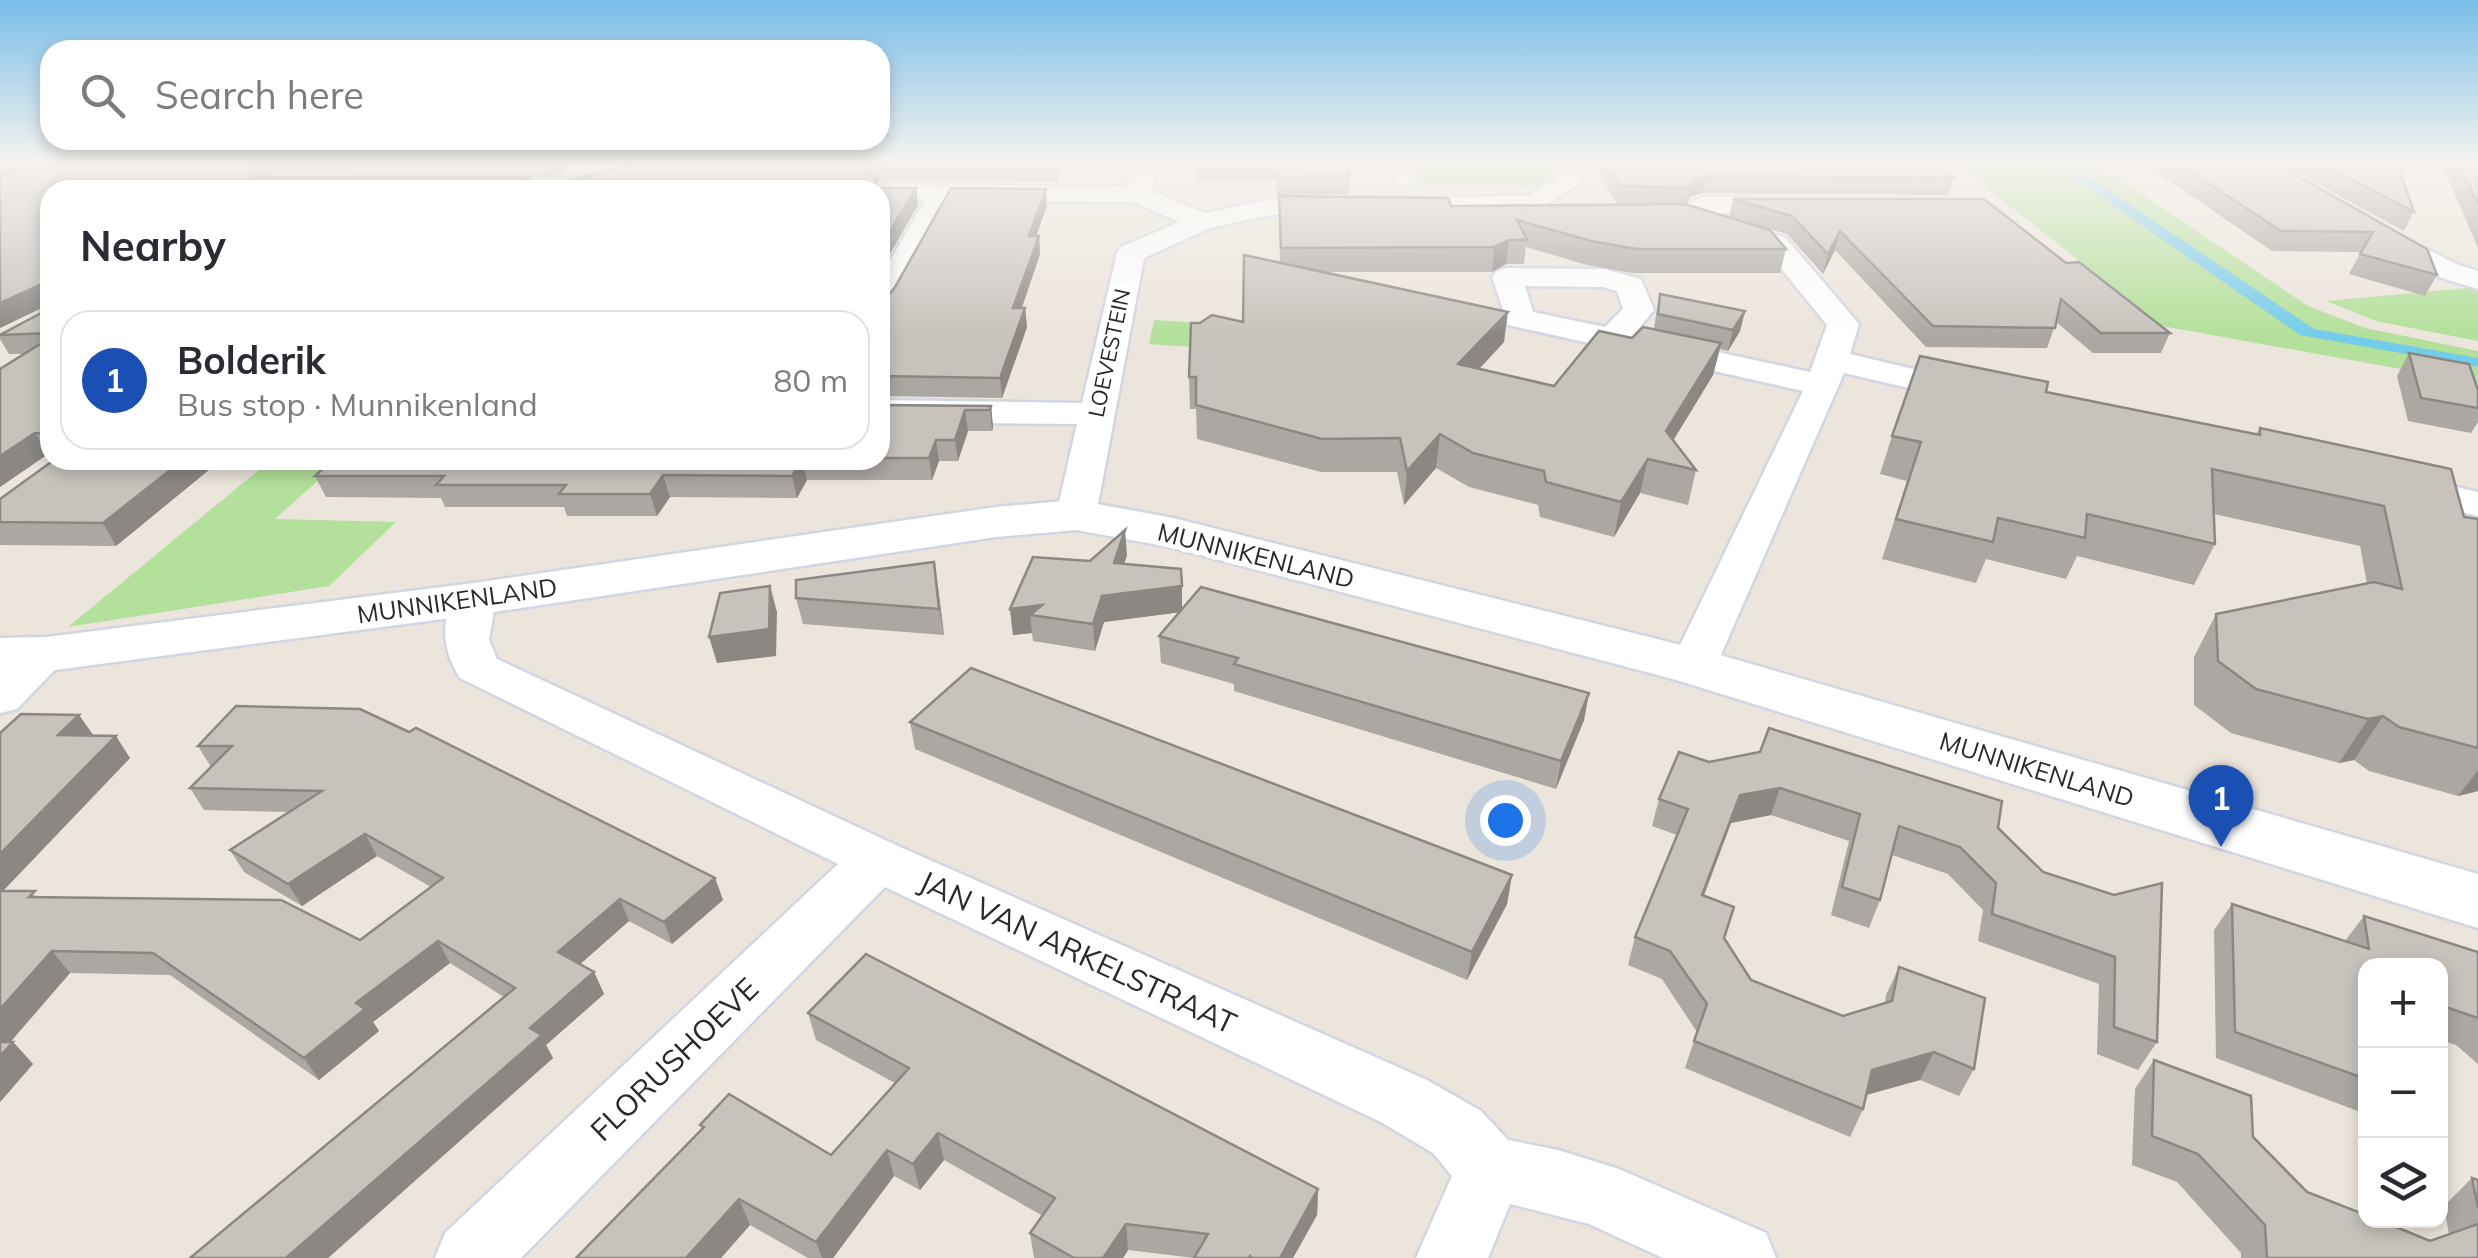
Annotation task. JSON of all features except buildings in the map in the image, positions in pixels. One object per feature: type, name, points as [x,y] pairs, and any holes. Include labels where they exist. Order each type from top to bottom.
[{"type":"street","points":[[890,286],[927,220]]},
{"type":"street","points":[[1197,220],[1213,220]]},
{"type":"street","points":[[1690,220],[1776,244],[1843,324],[1828,372],[1692,666]]},
{"type":"street","points":[[2354,220],[2446,270],[2478,280]]},
{"type":"street","name":"LOEVESTEIN","points":[[1076,515],[1130,253],[1202,222]]},
{"type":"street","points":[[1612,339],[2008,400]]},
{"type":"street","points":[[890,412],[1096,414]]},
{"type":"street","points":[[2370,480],[2478,504]]},
{"type":"street","name":"MUNNIKENLAND","points":[[24,654],[474,599],[996,522],[1076,515],[1173,532],[1692,666],[2478,901]]},
{"type":"street","name":"JAN VAN ARKELSTRAAT","points":[[474,599],[466,640],[477,668],[878,860],[1404,1102],[1457,1132],[1490,1170]]},
{"type":"street","points":[[0,698],[24,654]]},
{"type":"street","name":"FLORUSHOEVE","points":[[471,1258],[878,860]]},
{"type":"street","points":[[1452,1258],[1490,1170],[1548,1177],[1603,1194],[1740,1258]]},
{"type":"green space","points":[[2027,220],[2180,220],[2308,306],[2365,328],[2478,351],[2478,383],[2162,326]]},
{"type":"green space","points":[[2478,287],[2478,341],[2376,321],[2326,301]]},
{"type":"green space","points":[[1154,320],[1214,324],[1220,349],[1149,344]]},
{"type":"green space","points":[[259,470],[330,470],[275,519],[396,522],[329,586],[68,627]]},
{"type":"water","points":[[2134,220],[2152,220],[2314,329],[2478,358],[2478,367],[2300,335]]},
{"type":"place","name":"Bolderik","points":[[2221,847]]}]
